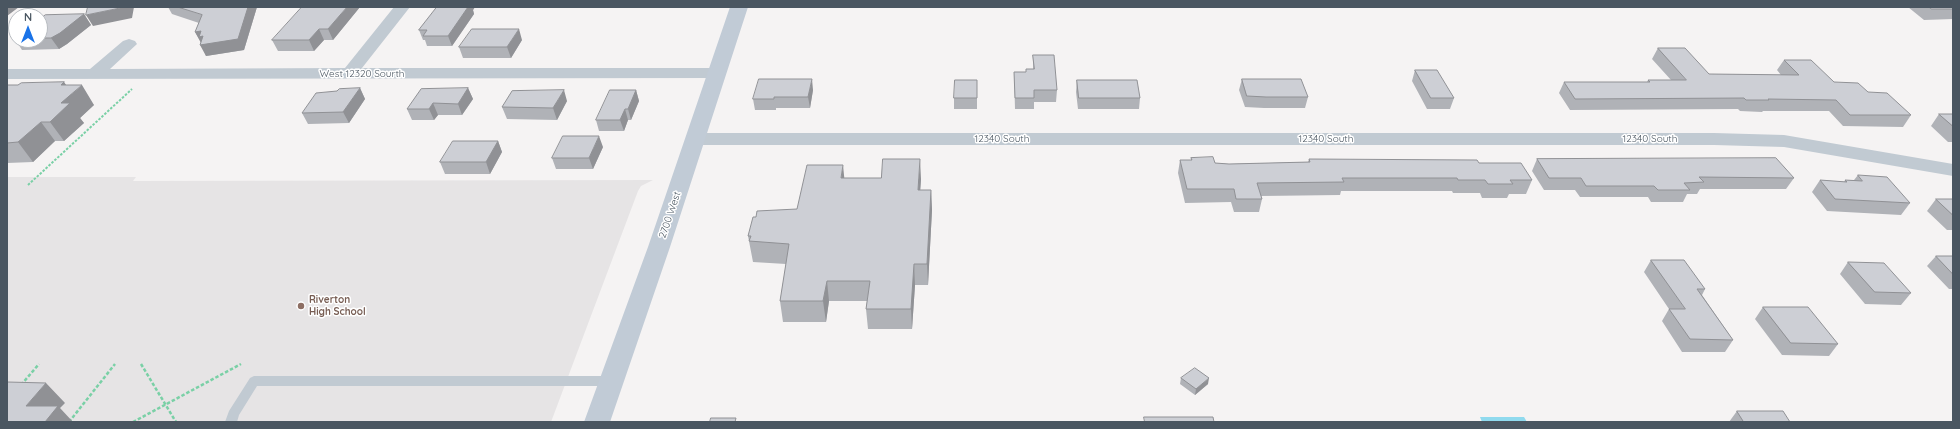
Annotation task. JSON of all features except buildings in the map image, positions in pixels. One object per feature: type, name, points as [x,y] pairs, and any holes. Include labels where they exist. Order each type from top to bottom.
[{"type":"main road","name":"2700 West","points":[[597,422],[696,139],[739,7]]},
{"type":"street","points":[[348,74],[402,7]]},
{"type":"street","points":[[94,74],[129,44]]},
{"type":"street","name":"West 12320 Sourth","points":[[7,74],[717,73]]},
{"type":"street","name":"12340 South","points":[[696,139],[1714,139],[1784,141],[1953,170]]},
{"type":"lane","points":[[231,422],[233,414],[254,381],[612,381]]},
{"type":"path","points":[[28,185],[133,88]]},
{"type":"path","points":[[19,388],[39,364]]},
{"type":"path","points":[[69,422],[115,364]]},
{"type":"path","points":[[141,364],[176,422]]},
{"type":"path","points":[[133,422],[241,364]]},
{"type":"shaded area","name":"Riverton High School","points":[[7,177],[136,177],[133,181],[653,180],[641,186],[638,191],[551,422],[7,422]]},
{"type":"water","points":[[1480,417],[1524,417],[1527,422],[1482,422]]},
{"type":"place","name":"Riverton High School","points":[[301,306]]}]
